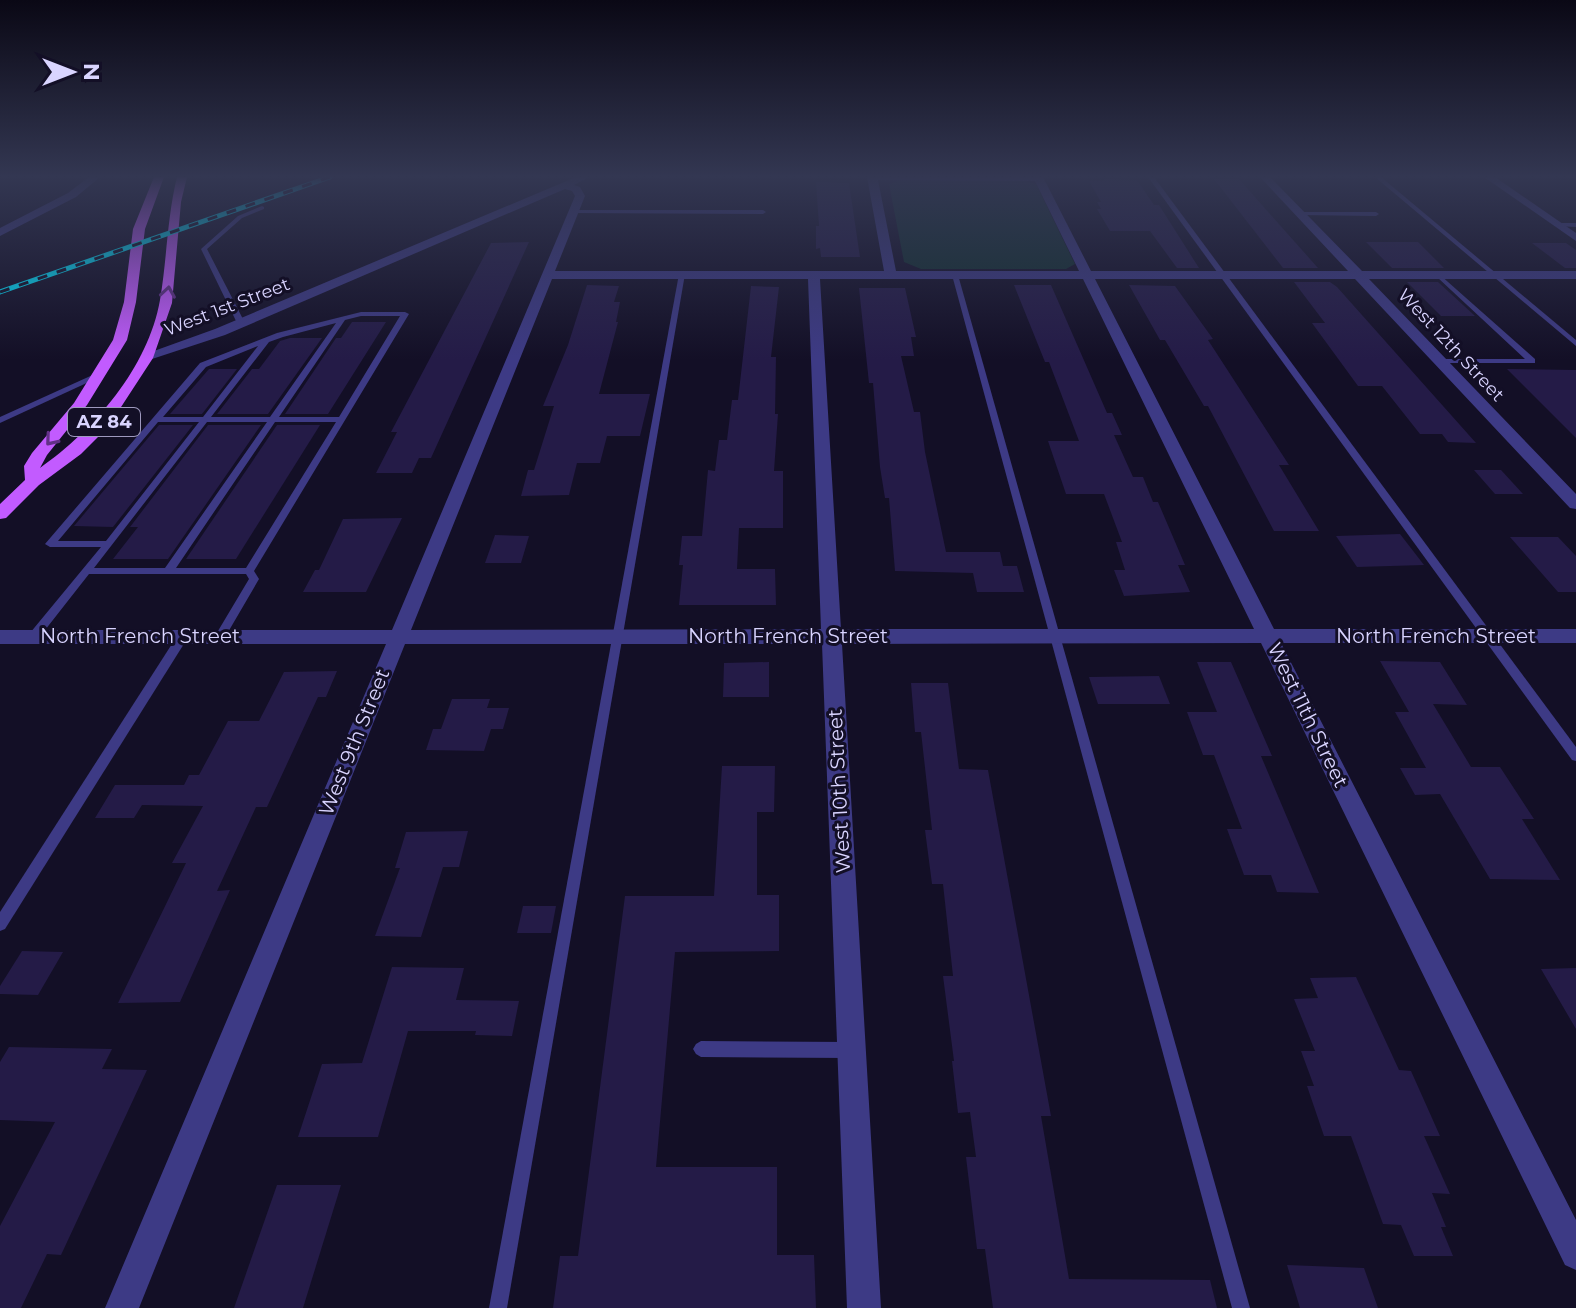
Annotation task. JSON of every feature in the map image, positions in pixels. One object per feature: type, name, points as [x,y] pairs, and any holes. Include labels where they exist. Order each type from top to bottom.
[{"type":"main road","name":"AZ 84","points":[[33,481],[32,466],[40,453],[100,375],[120,340],[138,238]]},
{"type":"main road","name":"AZ 84","points":[[0,514],[33,481],[75,451],[103,424],[147,356],[166,303],[172,238]]},
{"type":"street","name":"West 1st Street","points":[[147,356],[241,323],[440,238]]},
{"type":"street","name":"West 9th Street","points":[[122,1308],[562,238]]},
{"type":"street","points":[[884,238],[891,275]]},
{"type":"street","name":"West 11th Street","points":[[1070,238],[1576,1254]]},
{"type":"street","name":"West 12th Street","points":[[1325,238],[1576,504]]},
{"type":"street","points":[[547,275],[1576,275]]},
{"type":"street","name":"West 10th Street","points":[[814,275],[864,1308]]},
{"type":"street","name":"North French Street","points":[[0,637],[1576,636]]},
{"type":"lane","points":[[216,238],[204,249],[241,323]]},
{"type":"lane","points":[[1196,238],[1576,756]]},
{"type":"lane","points":[[1450,238],[1576,344]]},
{"type":"lane","points":[[498,1308],[682,274]]},
{"type":"lane","points":[[955,275],[1241,1308]]},
{"type":"lane","points":[[1439,276],[1532,361],[1441,361]]},
{"type":"lane","points":[[109,544],[50,544],[203,365],[266,341],[343,318],[361,314],[405,314],[249,571]]},
{"type":"lane","points":[[168,571],[343,318]]},
{"type":"lane","points":[[34,636],[266,341]]},
{"type":"lane","points":[[0,420],[100,375]]},
{"type":"lane","points":[[156,420],[341,419]]},
{"type":"lane","points":[[86,571],[249,571]]},
{"type":"lane","points":[[220,636],[254,579],[249,571]]},
{"type":"lane","points":[[0,924],[183,636]]},
{"type":"lane","points":[[701,1049],[851,1050]]},
{"type":"green space","points":[[899,238],[1062,238],[1075,264],[1066,269],[921,269],[904,262]]},
{"type":"building","points":[[816,238],[857,238],[860,257],[821,257],[820,248],[816,249]]},
{"type":"building","points":[[1155,238],[1180,238],[1199,268],[1177,268]]},
{"type":"building","points":[[1260,238],[1291,238],[1318,268],[1283,268]]},
{"type":"building","points":[[529,242],[431,458],[419,458],[412,473],[376,473],[397,432],[391,432],[491,243]]},
{"type":"building","points":[[1366,242],[1418,242],[1444,268],[1392,268]]},
{"type":"building","points":[[1532,243],[1566,243],[1576,250],[1576,268],[1565,268]]},
{"type":"building","points":[[1294,282],[1330,282],[1337,287],[1476,443],[1448,442],[1442,434],[1420,434],[1382,386],[1358,386],[1312,323],[1325,323]]},
{"type":"building","points":[[1407,282],[1438,282],[1475,316],[1441,316]]},
{"type":"building","points":[[587,285],[619,286],[614,302],[620,302],[618,322],[599,394],[650,394],[640,436],[607,436],[600,463],[577,463],[569,495],[521,496],[528,470],[534,470],[554,406],[543,406],[568,345]]},
{"type":"building","points":[[1014,285],[1051,285],[1107,413],[1112,413],[1122,435],[1114,435],[1133,477],[1143,477],[1153,502],[1158,502],[1185,565],[1178,565],[1190,592],[1124,596],[1114,570],[1125,570],[1116,542],[1122,542],[1104,494],[1066,494],[1048,441],[1079,441],[1049,362],[1045,362]]},
{"type":"building","points":[[1129,285],[1175,286],[1213,339],[1208,340],[1289,465],[1279,465],[1319,531],[1274,531],[1208,406],[1204,406],[1165,340],[1160,340]]},
{"type":"building","points":[[751,286],[779,287],[771,357],[776,357],[775,414],[778,414],[774,471],[783,471],[783,528],[739,528],[737,569],[775,569],[776,605],[679,605],[682,536],[702,536],[708,470],[715,471],[719,440],[727,440],[732,400],[738,400]]},
{"type":"building","points":[[859,288],[905,288],[916,337],[911,337],[914,356],[901,356],[914,412],[920,412],[946,552],[1000,552],[1003,566],[1017,566],[1024,592],[977,592],[973,573],[895,571],[889,498],[885,498],[880,467],[873,383],[869,383]]},
{"type":"building","points":[[352,322],[386,322],[328,414],[285,414],[336,338],[341,338]]},
{"type":"building","points":[[322,338],[268,414],[217,414],[252,369],[259,369],[280,341]]},
{"type":"building","points":[[209,369],[237,369],[202,414],[170,414]]},
{"type":"building","points":[[1507,369],[1576,370],[1576,438]]},
{"type":"building","points":[[159,425],[193,425],[113,527],[74,526]]},
{"type":"building","points":[[208,425],[261,425],[168,559],[113,559],[138,527],[130,527]]},
{"type":"building","points":[[277,425],[320,425],[236,559],[186,559]]},
{"type":"building","points":[[1474,470],[1501,470],[1523,494],[1495,494]]},
{"type":"building","points":[[402,518],[366,592],[303,592],[315,570],[319,570],[343,519]]},
{"type":"building","points":[[1400,534],[1424,565],[1357,567],[1336,536]]},
{"type":"building","points":[[495,535],[529,536],[521,563],[485,563]]},
{"type":"building","points":[[1510,537],[1558,537],[1576,556],[1576,592],[1558,592]]},
{"type":"building","points":[[1380,661],[1440,662],[1467,705],[1433,704],[1471,767],[1500,767],[1534,819],[1522,819],[1560,880],[1490,879],[1440,794],[1415,795],[1400,768],[1426,768],[1395,712],[1409,712]]},
{"type":"building","points":[[769,662],[769,697],[723,697],[724,663]]},
{"type":"building","points":[[1197,662],[1231,662],[1272,756],[1261,756],[1319,893],[1277,892],[1271,875],[1244,875],[1227,829],[1242,829],[1214,755],[1203,755],[1187,712],[1217,712]]},
{"type":"building","points":[[337,671],[326,697],[318,697],[267,807],[256,807],[217,891],[230,890],[180,1002],[118,1003],[186,863],[172,863],[203,806],[142,805],[134,818],[95,818],[115,785],[184,785],[189,775],[199,775],[228,721],[259,721],[284,672]]},
{"type":"building","points":[[1159,676],[1170,704],[1098,704],[1089,677]]},
{"type":"building","points":[[911,683],[948,683],[959,769],[988,770],[1051,1116],[1041,1116],[1069,1279],[1210,1280],[1217,1308],[993,1308],[985,1249],[977,1249],[966,1157],[976,1157],[970,1112],[958,1113],[943,976],[953,976],[943,884],[932,884],[925,830],[932,830],[921,732],[915,732]]},
{"type":"building","points":[[452,699],[490,699],[487,708],[509,708],[503,729],[491,729],[484,751],[426,750],[433,729],[441,729]]},
{"type":"building","points":[[722,766],[775,766],[774,812],[757,812],[757,895],[779,895],[779,951],[675,952],[656,1167],[777,1167],[777,1255],[814,1255],[816,1308],[553,1308],[560,1256],[578,1256],[625,896],[714,896]]},
{"type":"building","points":[[468,831],[459,867],[443,867],[421,937],[375,936],[400,868],[395,868],[406,832]]},
{"type":"building","points":[[523,906],[556,906],[551,933],[517,933]]},
{"type":"building","points":[[22,951],[63,952],[38,995],[0,994],[0,986]]},
{"type":"building","points":[[392,967],[464,968],[456,1000],[519,1001],[512,1036],[475,1035],[476,1031],[408,1031],[378,1137],[298,1137],[322,1064],[362,1063]]},
{"type":"building","points":[[1576,968],[1576,1029],[1541,969]]},
{"type":"building","points":[[1356,977],[1399,1070],[1411,1071],[1440,1136],[1424,1136],[1450,1194],[1432,1193],[1446,1227],[1441,1227],[1453,1256],[1414,1256],[1401,1225],[1383,1224],[1351,1136],[1324,1136],[1307,1086],[1314,1086],[1301,1051],[1315,1051],[1294,999],[1318,998],[1310,978]]},
{"type":"building","points":[[9,1047],[112,1049],[102,1069],[147,1070],[61,1255],[47,1254],[21,1308],[0,1308],[0,1226],[55,1122],[0,1120],[0,1062]]},
{"type":"building","points":[[277,1185],[341,1185],[303,1308],[234,1308]]},
{"type":"building","points":[[1287,1265],[1364,1268],[1378,1308],[1300,1308]]},
{"type":"railway","points":[[0,292],[155,238]]}]
